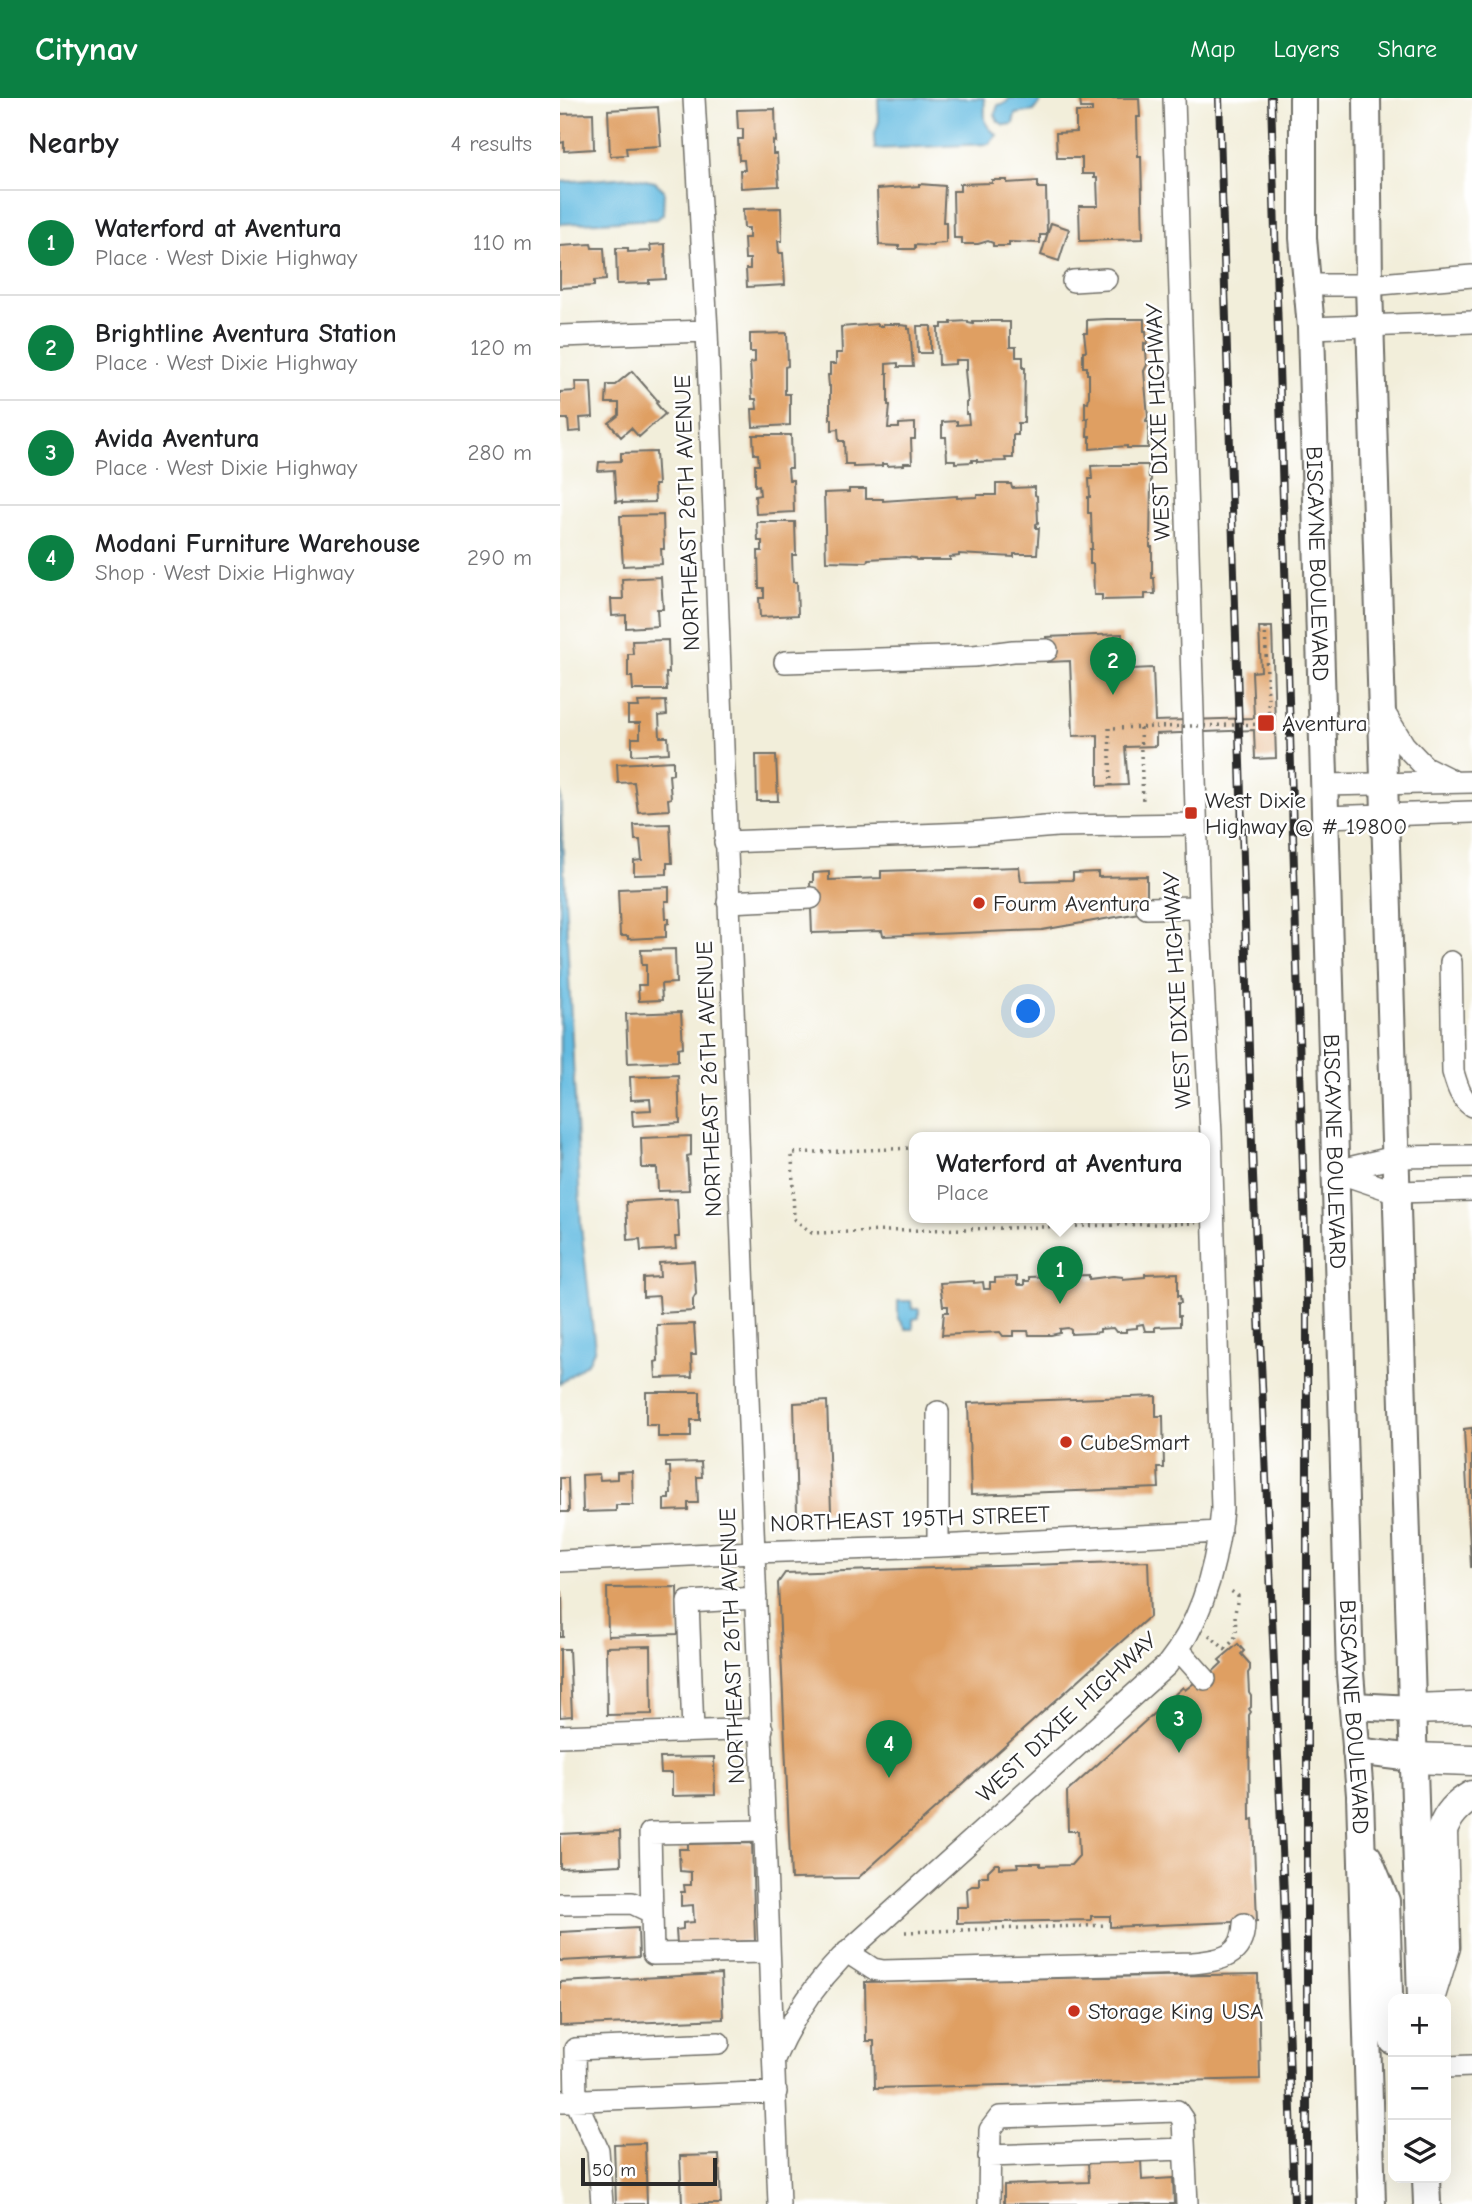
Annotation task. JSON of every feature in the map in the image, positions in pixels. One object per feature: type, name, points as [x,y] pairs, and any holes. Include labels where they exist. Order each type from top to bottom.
[{"type":"highway","points":[[1412,1709],[1472,1707]]},
{"type":"highway","points":[[1413,1758],[1472,1760]]},
{"type":"highway","points":[[1431,1994],[1445,1947],[1442,1831],[1454,1809],[1472,1796]]},
{"type":"main road","name":"BISCAYNE BOULEVARD","points":[[1303,98],[1303,238],[1311,328],[1349,1659],[1360,1796],[1372,2204]]},
{"type":"main road","points":[[1367,98],[1369,285],[1421,1994]]},
{"type":"main road","points":[[1367,131],[1384,98]]},
{"type":"main road","points":[[1353,1706],[1412,1709]]},
{"type":"main road","points":[[1356,1751],[1413,1758]]},
{"type":"main road","points":[[1361,1839],[1386,1901],[1389,1994]]},
{"type":"main road","points":[[1426,2183],[1427,2204]]},
{"type":"street","name":"NORTHEAST 26TH AVENUE","points":[[694,98],[707,331],[774,2059]]},
{"type":"street","name":"WEST DIXIE HIGHWAY","points":[[779,2204],[774,2059],[800,2007],[826,1973],[847,1952],[1157,1675],[1179,1650],[1194,1623],[1206,1594],[1220,1531],[1222,1508],[1214,1223],[1196,824],[1174,98]]},
{"type":"street","points":[[1307,285],[1369,285],[1472,276]]},
{"type":"street","points":[[1078,281],[1106,279]]},
{"type":"street","points":[[1311,328],[1472,322]]},
{"type":"street","points":[[560,335],[707,331]]},
{"type":"street","points":[[785,662],[974,656],[1047,650]]},
{"type":"street","points":[[992,654],[1004,673]]},
{"type":"street","points":[[1382,709],[1404,745],[1425,767],[1464,782]]},
{"type":"street","points":[[1324,785],[1464,782]]},
{"type":"street","points":[[1325,817],[1472,813]]},
{"type":"street","points":[[725,842],[970,833],[1056,826],[1196,824]]},
{"type":"street","points":[[728,902],[811,898]]},
{"type":"street","points":[[1147,908],[1199,908]]},
{"type":"street","points":[[1451,962],[1453,1072],[1457,1087],[1465,1101],[1472,1106]]},
{"type":"street","points":[[1334,1171],[1395,1157],[1472,1156]]},
{"type":"street","points":[[1334,1171],[1396,1192],[1472,1190]]},
{"type":"street","points":[[938,1412],[938,1546]]},
{"type":"street","name":"NORTHEAST 195TH STREET","points":[[560,1561],[938,1546],[1220,1531]]},
{"type":"street","points":[[693,1731],[688,1602],[756,1598]]},
{"type":"street","points":[[1179,1650],[1205,1679]]},
{"type":"street","points":[[560,1736],[762,1729]]},
{"type":"street","points":[[765,1831],[650,1833],[651,1912],[653,1954],[769,1952]]},
{"type":"street","points":[[560,1904],[624,1903],[639,1905],[651,1912]]},
{"type":"street","points":[[847,1952],[873,1969],[883,1971],[1209,1961],[1222,1959],[1240,1944],[1244,1935],[1244,1924]]},
{"type":"street","points":[[602,2204],[598,2150],[568,2101],[575,2049],[719,2043]]},
{"type":"street","points":[[1451,2067],[1472,2066]]},
{"type":"street","points":[[568,2101],[776,2092]]},
{"type":"street","points":[[989,2204],[990,2130],[1000,2117],[1177,2111],[1183,2120],[1187,2204]]},
{"type":"street","points":[[989,2155],[1184,2149]]},
{"type":"path","points":[[1111,786],[1109,728],[1269,724],[1265,627]]},
{"type":"path","points":[[1140,727],[1143,802]]},
{"type":"path","points":[[909,1148],[792,1153],[794,1219],[813,1233],[1214,1223]]},
{"type":"path","points":[[1209,1635],[1226,1651],[1235,1639],[1238,1630],[1235,1615],[1238,1596],[1228,1589]]},
{"type":"path","points":[[905,1932],[1108,1925]]},
{"type":"water","points":[[878,98],[984,98],[986,122],[997,135],[989,144],[875,149],[874,136],[879,121]]},
{"type":"water","points":[[1009,98],[1043,98],[1034,111],[1015,114],[1013,124],[1004,125],[998,121],[995,114],[998,105],[1006,103]]},
{"type":"water","points":[[631,177],[655,182],[664,190],[663,214],[657,219],[560,224],[560,182]]},
{"type":"water","points":[[560,791],[581,1226],[595,1348],[589,1361],[560,1384]]},
{"type":"water","points":[[898,1301],[911,1301],[912,1309],[919,1309],[919,1318],[913,1319],[913,1329],[906,1329],[898,1317]]},
{"type":"building","points":[[1080,98],[1139,98],[1138,156],[1141,156],[1143,239],[1080,241],[1079,206],[1098,206],[1097,178],[1094,178],[1094,174],[1082,174],[1082,158],[1057,158],[1056,133],[1076,132],[1076,112],[1092,112],[1092,108],[1081,108]]},
{"type":"building","points":[[658,107],[661,146],[626,148],[627,155],[610,156],[608,110]]},
{"type":"building","points":[[775,109],[776,142],[773,141],[773,154],[777,154],[779,186],[741,188],[740,170],[745,170],[744,160],[739,160],[738,139],[743,139],[743,129],[738,129],[737,110]]},
{"type":"building","points":[[593,113],[594,149],[564,151],[564,142],[560,143],[560,114]]},
{"type":"building","points":[[992,180],[1007,180],[1007,183],[1038,181],[1038,188],[1046,188],[1047,235],[1040,235],[1040,243],[1009,242],[1009,246],[993,246],[993,243],[988,241],[962,244],[962,238],[954,238],[953,191],[960,191],[960,184],[992,183]]},
{"type":"building","points":[[919,184],[945,186],[943,222],[946,222],[946,243],[933,246],[915,245],[915,249],[879,245],[877,189]]},
{"type":"building","points":[[781,208],[782,241],[778,241],[779,253],[783,253],[785,285],[747,287],[746,269],[750,269],[750,259],[745,259],[744,238],[749,238],[749,228],[744,228],[743,209]]},
{"type":"building","points":[[1051,223],[1069,229],[1059,261],[1041,255]]},
{"type":"building","points":[[591,244],[592,248],[604,248],[606,280],[594,281],[594,286],[560,288],[560,246]]},
{"type":"building","points":[[665,244],[666,279],[649,280],[649,283],[617,284],[616,248],[628,248],[628,252],[651,251],[650,245]]},
{"type":"building","points":[[1144,319],[1147,344],[1144,343],[1147,365],[1144,371],[1148,417],[1146,422],[1149,422],[1148,448],[1127,446],[1090,449],[1090,436],[1087,436],[1088,418],[1085,419],[1089,374],[1087,367],[1083,367],[1083,351],[1086,351],[1084,333],[1087,333],[1087,320]]},
{"type":"building","points":[[968,321],[973,324],[973,321],[1010,322],[1010,347],[1016,347],[1016,357],[1023,357],[1024,423],[1018,423],[1018,435],[1013,435],[1013,458],[1005,458],[1006,461],[972,460],[955,463],[955,460],[947,460],[942,422],[957,421],[957,425],[969,424],[966,414],[967,360],[955,360],[955,364],[939,365],[938,328],[942,328],[942,324]]},
{"type":"building","points":[[900,324],[910,329],[913,367],[898,367],[898,363],[886,364],[886,373],[890,405],[888,428],[915,423],[915,439],[911,439],[912,463],[853,467],[853,464],[845,464],[844,441],[839,441],[838,429],[832,430],[828,375],[830,364],[836,364],[836,353],[842,353],[841,327]]},
{"type":"building","points":[[917,326],[931,326],[931,353],[918,353]]},
{"type":"building","points":[[787,333],[785,394],[790,394],[790,425],[753,427],[752,409],[757,409],[756,399],[752,399],[750,363],[755,362],[755,352],[750,352],[750,334]]},
{"type":"building","points":[[632,371],[658,401],[656,403],[665,414],[639,437],[631,428],[621,437],[609,423],[619,415],[619,403],[606,403],[607,385],[615,385]]},
{"type":"building","points":[[575,382],[591,382],[593,417],[580,418],[581,431],[569,432],[568,419],[560,419],[560,392],[576,391]]},
{"type":"building","points":[[753,435],[791,435],[792,468],[788,468],[789,480],[793,480],[794,512],[756,514],[755,496],[760,495],[759,485],[755,486],[755,465],[759,465],[758,454],[754,454]]},
{"type":"building","points":[[656,452],[658,485],[654,485],[655,502],[616,502],[614,470],[598,471],[599,462],[621,461],[621,453]]},
{"type":"building","points":[[1148,465],[1151,477],[1150,547],[1155,594],[1145,594],[1145,599],[1102,600],[1102,595],[1094,595],[1093,564],[1090,564],[1092,549],[1091,513],[1088,513],[1089,479],[1092,479],[1091,466]]},
{"type":"building","points":[[996,484],[1011,484],[1012,488],[1035,487],[1038,523],[1036,528],[1039,528],[1037,554],[1014,554],[1014,557],[959,554],[950,557],[950,560],[916,560],[905,557],[868,559],[867,562],[826,561],[824,493],[866,489],[866,499],[883,501],[977,497],[996,495]]},
{"type":"building","points":[[663,515],[662,564],[623,566],[620,516]]},
{"type":"building","points":[[757,522],[795,522],[796,555],[792,555],[793,582],[797,582],[798,615],[760,617],[759,598],[764,598],[764,588],[759,588],[758,551],[762,551],[762,541],[758,541]]},
{"type":"building","points":[[661,577],[663,609],[657,609],[658,626],[626,628],[626,615],[612,616],[611,599],[623,599],[622,579]]},
{"type":"building","points":[[1259,627],[1272,627],[1276,758],[1255,759],[1254,730],[1156,734],[1156,746],[1125,747],[1128,785],[1098,786],[1098,735],[1073,736],[1070,661],[1047,662],[1046,637],[1122,634],[1122,647],[1132,646],[1132,669],[1153,668],[1155,721],[1254,718],[1252,672],[1261,671]]},
{"type":"building","points":[[668,640],[667,690],[633,690],[632,677],[628,677],[628,654],[633,654],[632,641]]},
{"type":"building","points":[[666,701],[667,715],[659,716],[660,737],[668,737],[669,753],[632,755],[632,738],[640,738],[640,723],[628,723],[628,707],[639,707],[638,702]]},
{"type":"building","points":[[756,755],[776,755],[778,801],[757,801]]},
{"type":"building","points":[[673,761],[673,774],[669,775],[669,810],[638,812],[634,782],[618,783],[617,764]]},
{"type":"building","points":[[670,824],[672,863],[667,863],[667,874],[634,875],[634,861],[642,860],[640,840],[635,840],[634,825]]},
{"type":"building","name":"Fourm Aventura","points":[[1019,867],[1021,881],[1073,880],[1073,873],[1098,872],[1098,877],[1147,876],[1147,908],[1139,913],[1042,930],[883,936],[882,931],[812,933],[810,882],[813,882],[813,873],[829,872],[829,880],[881,878],[881,871]]},
{"type":"building","points":[[669,887],[669,901],[665,901],[666,918],[669,918],[666,937],[628,939],[628,936],[620,936],[618,889]]},
{"type":"building","points":[[675,949],[676,983],[661,984],[662,1000],[639,1001],[638,985],[646,985],[646,965],[642,965],[641,950]]},
{"type":"building","points":[[681,1012],[683,1047],[678,1048],[678,1061],[628,1063],[626,1014]]},
{"type":"building","points":[[678,1075],[680,1123],[633,1126],[632,1111],[651,1110],[650,1099],[631,1100],[630,1077]]},
{"type":"building","points":[[691,1136],[691,1155],[687,1156],[689,1190],[658,1191],[657,1168],[642,1168],[641,1138]]},
{"type":"building","points":[[677,1199],[679,1237],[675,1237],[676,1249],[641,1251],[640,1239],[628,1240],[626,1202]]},
{"type":"building","points":[[694,1261],[696,1294],[693,1311],[660,1313],[659,1296],[643,1297],[643,1278],[660,1277],[659,1263]]},
{"type":"building","points":[[1178,1273],[1180,1326],[1155,1327],[1155,1331],[1145,1331],[1143,1324],[1137,1325],[1137,1328],[1126,1329],[1126,1332],[1116,1332],[1113,1328],[1100,1329],[1100,1332],[1071,1334],[1068,1328],[1060,1329],[1060,1333],[1051,1335],[1029,1335],[1028,1331],[1013,1331],[1013,1336],[1003,1336],[1000,1332],[942,1335],[944,1312],[948,1312],[948,1306],[943,1306],[940,1283],[983,1282],[984,1289],[990,1289],[990,1282],[995,1282],[995,1278],[1017,1277],[1017,1285],[1024,1285],[1024,1281],[1029,1281],[1029,1277],[1051,1276],[1051,1284],[1065,1284],[1065,1276],[1089,1275],[1089,1279],[1113,1276],[1123,1279],[1145,1277],[1145,1274]]},
{"type":"building","points":[[694,1324],[696,1355],[691,1355],[692,1377],[656,1378],[657,1325]]},
{"type":"building","points":[[646,1392],[700,1392],[700,1420],[691,1420],[691,1437],[658,1437],[658,1425],[646,1425]]},
{"type":"building","name":"CubeSmart","points":[[1156,1396],[1156,1416],[1163,1416],[1164,1468],[1158,1468],[1159,1488],[971,1495],[968,1403]]},
{"type":"building","points":[[827,1401],[831,1511],[797,1513],[794,1403]]},
{"type":"building","points":[[1472,1428],[1472,1567],[1471,1567],[1464,1429]]},
{"type":"building","points":[[701,1462],[702,1477],[697,1477],[698,1503],[688,1503],[688,1510],[664,1511],[664,1499],[669,1499],[671,1494],[670,1467],[666,1467],[666,1463]]},
{"type":"building","points":[[632,1471],[633,1505],[616,1505],[616,1511],[583,1512],[582,1475],[599,1474],[600,1480],[617,1479],[617,1472]]},
{"type":"building","points":[[560,1478],[568,1478],[569,1512],[560,1512]]},
{"type":"building","points":[[1148,1561],[1150,1616],[858,1878],[791,1879],[778,1583],[785,1573]]},
{"type":"building","points":[[677,1587],[678,1634],[608,1636],[607,1588]]},
{"type":"building","points":[[562,1592],[563,1637],[560,1637]]},
{"type":"building","points":[[1238,1644],[1244,1651],[1241,1654],[1250,1664],[1250,1820],[1253,1819],[1257,1921],[1110,1927],[1110,1916],[1091,1916],[1091,1920],[957,1923],[957,1907],[968,1907],[967,1889],[979,1886],[979,1878],[988,1876],[988,1871],[995,1864],[999,1864],[999,1868],[1018,1867],[1017,1863],[1040,1863],[1040,1866],[1071,1865],[1079,1856],[1078,1831],[1068,1831],[1067,1792],[1183,1687],[1185,1690],[1198,1680],[1205,1679],[1222,1663],[1219,1660]]},
{"type":"building","points":[[651,1646],[652,1714],[607,1715],[606,1647]]},
{"type":"building","points":[[560,1649],[569,1649],[572,1716],[560,1717]]},
{"type":"building","points":[[714,1757],[715,1795],[672,1796],[672,1773],[661,1773],[660,1758]]},
{"type":"building","points":[[620,1831],[621,1865],[560,1868],[560,1834]]},
{"type":"building","points":[[752,1843],[755,1941],[677,1944],[676,1930],[683,1929],[683,1923],[694,1922],[693,1905],[681,1906],[681,1892],[685,1892],[684,1885],[691,1885],[691,1872],[680,1871],[679,1849],[688,1849],[688,1844]]},
{"type":"building","points":[[638,1928],[639,1957],[560,1961],[560,1932]]},
{"type":"building","points":[[721,1974],[723,2019],[560,2026],[560,1982]]},
{"type":"building","points":[[1258,1974],[1260,2079],[875,2088],[874,2041],[866,2041],[865,1982]]},
{"type":"building","points":[[645,2143],[647,2204],[616,2204],[614,2144]]},
{"type":"building","points":[[719,2155],[721,2204],[682,2204],[680,2156]]},
{"type":"building","points":[[1141,2160],[1142,2180],[1173,2178],[1174,2204],[1004,2204],[1004,2185],[1089,2182],[1088,2162]]},
{"type":"railway","points":[[1219,98],[1253,1176],[1284,1895],[1294,2204]]},
{"type":"railway","points":[[1271,98],[1307,1303],[1307,2204]]},
{"type":"place","name":"Brightline Aventura Station","points":[[1113,695]]},
{"type":"place","name":"Aventura","points":[[1266,723]]},
{"type":"place","name":"West Dixie Highway @ # 19800","points":[[1191,813]]},
{"type":"place","name":"Fourm Aventura","points":[[979,903]]},
{"type":"place","name":"Waterford at Aventura","points":[[1060,1304]]},
{"type":"place","name":"CubeSmart","points":[[1066,1442]]},
{"type":"place","name":"Avida Aventura","points":[[1179,1753]]},
{"type":"place","name":"Modani Furniture Warehouse","points":[[889,1778]]},
{"type":"place","name":"Storage King USA","points":[[1074,2011]]}]
